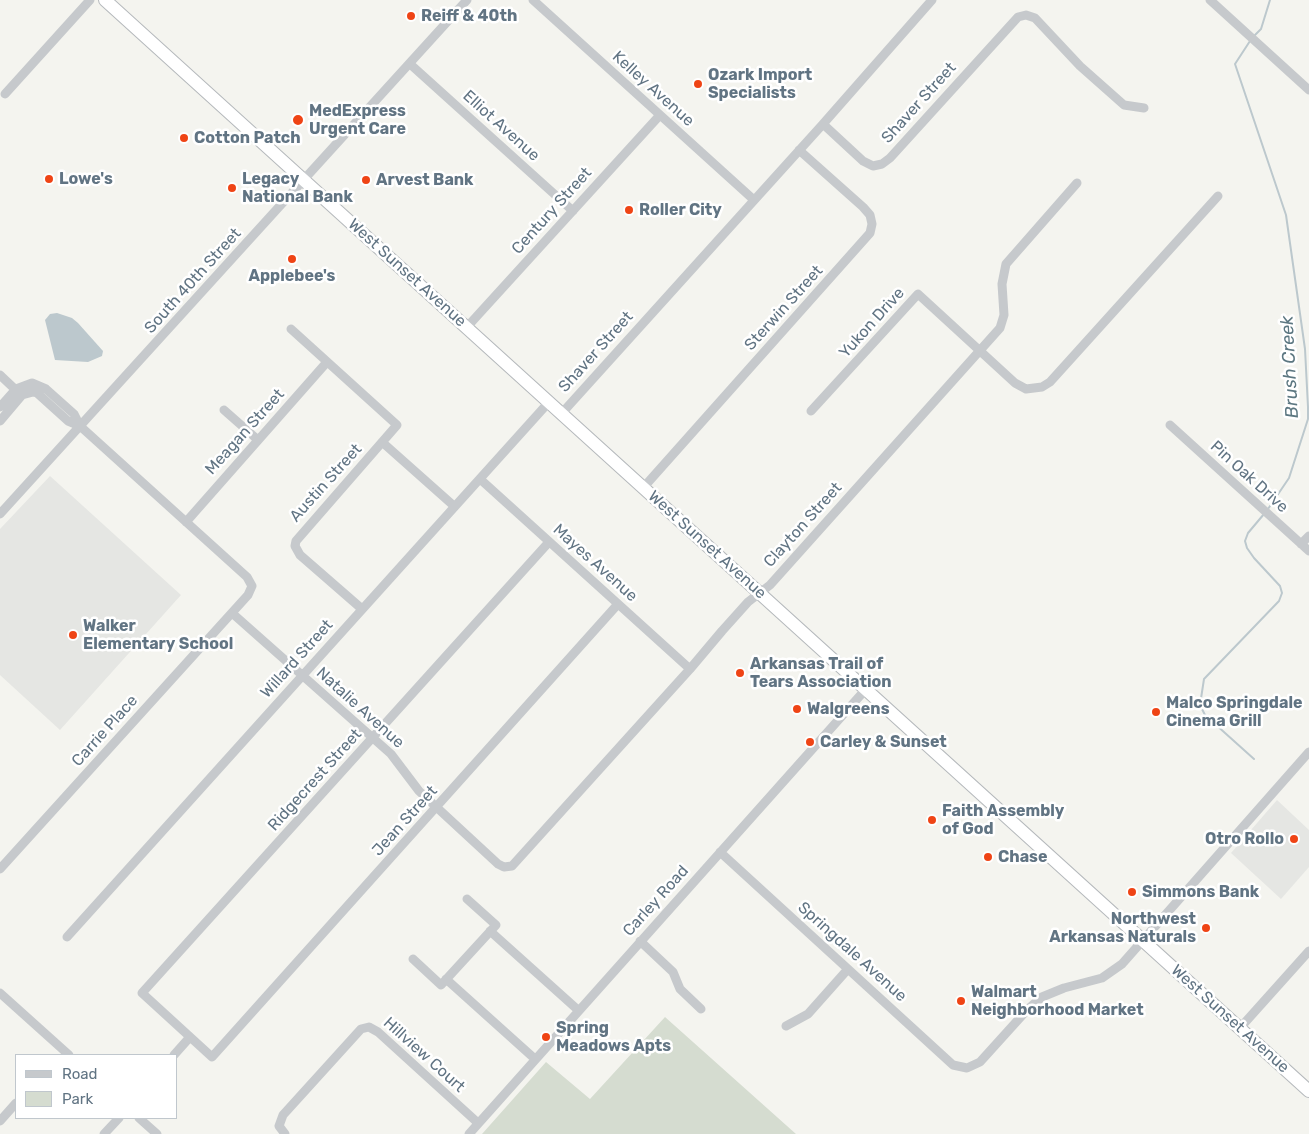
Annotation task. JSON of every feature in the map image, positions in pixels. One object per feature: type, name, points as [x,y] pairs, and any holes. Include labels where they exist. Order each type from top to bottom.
[{"type":"highway","name":"West Sunset Avenue","points":[[105,0],[1309,1091]]},
{"type":"street","points":[[5,94],[90,0]]},
{"type":"street","name":"South 40th Street","points":[[0,514],[467,0]]},
{"type":"street","name":"Kelley Avenue","points":[[533,0],[754,200]]},
{"type":"street","points":[[822,124],[932,0]]},
{"type":"street","points":[[1210,0],[1309,90]]},
{"type":"street","name":"Shaver Street","points":[[562,413],[822,124],[863,161],[873,166],[882,164],[890,158],[1018,17],[1026,15],[1043,26],[1080,66],[1124,105],[1144,108]]},
{"type":"street","name":"Elliot Avenue","points":[[410,64],[573,211]]},
{"type":"street","name":"Century Street","points":[[467,327],[660,115]]},
{"type":"street","name":"Sterwin Street","points":[[643,488],[870,233],[872,224],[870,215],[799,150]]},
{"type":"street","name":"Clayton Street","points":[[508,867],[516,862],[690,669],[727,625],[770,585],[1000,328],[1004,315],[1002,284],[1006,264],[1077,183]]},
{"type":"street","points":[[980,350],[1016,382],[1026,388],[1042,388],[1050,382],[1218,196]]},
{"type":"street","name":"Yukon Drive","points":[[811,411],[918,294],[980,350]]},
{"type":"street","points":[[291,329],[397,425],[382,442],[454,506]]},
{"type":"street","name":"Meagan Street","points":[[186,522],[328,362]]},
{"type":"street","points":[[0,375],[19,392]]},
{"type":"street","points":[[0,421],[23,384],[39,384],[74,414],[80,426],[251,582],[252,586],[248,595],[232,613]]},
{"type":"street","points":[[0,408],[19,392]]},
{"type":"street","name":"Willard Street","points":[[67,937],[549,402]]},
{"type":"street","points":[[224,410],[258,440]]},
{"type":"street","name":"Pin Oak Drive","points":[[1170,425],[1309,551]]},
{"type":"street","name":"Austin Street","points":[[362,609],[300,555],[295,546],[298,536],[382,442]]},
{"type":"street","name":"Mayes Avenue","points":[[480,478],[690,669]]},
{"type":"street","points":[[1301,544],[1309,536]]},
{"type":"street","name":"Ridgecrest Street","points":[[190,1037],[142,993],[549,542]]},
{"type":"street","name":"Jean Street","points":[[190,1037],[212,1057],[618,604]]},
{"type":"street","name":"Natalie Avenue","points":[[232,613],[391,754],[415,787],[437,808],[498,864],[508,867]]},
{"type":"street","name":"Carrie Place","points":[[0,869],[232,613]]},
{"type":"street","name":"Carley Road","points":[[469,1134],[866,689]]},
{"type":"street","points":[[1144,941],[1309,752]]},
{"type":"street","name":"Springdale Avenue","points":[[720,852],[953,1065],[967,1068],[980,1062],[1035,1002],[1053,992],[1091,982],[1112,973],[1144,941]]},
{"type":"street","points":[[413,959],[441,985],[496,925],[466,899]]},
{"type":"street","points":[[490,930],[578,1010]]},
{"type":"street","points":[[640,941],[673,972],[680,989],[701,1008]]},
{"type":"street","points":[[1240,1028],[1309,951]]},
{"type":"street","points":[[786,1026],[808,1014],[848,969]]},
{"type":"street","points":[[446,979],[535,1060]]},
{"type":"street","points":[[0,993],[64,1054]]},
{"type":"street","name":"Hillview Court","points":[[285,1134],[279,1126],[283,1115],[362,1029],[369,1027],[378,1032],[478,1124]]},
{"type":"street","points":[[175,1054],[190,1037]]},
{"type":"street","points":[[0,1121],[15,1105]]},
{"type":"street","points":[[104,1134],[118,1119]]},
{"type":"street","points":[[140,1119],[157,1134]]},
{"type":"shaded area","points":[[57,313],[72,318],[78,323],[103,351],[102,356],[88,362],[55,360],[45,320],[50,314]]},
{"type":"shaded area","name":"Walker Elementary School","points":[[50,476],[181,595],[60,730],[0,675],[0,529]]},
{"type":"shaded area","points":[[1277,800],[1309,830],[1309,867],[1281,899],[1231,853]]},
{"type":"green space","points":[[665,1017],[796,1134],[482,1134],[546,1062],[590,1099]]},
{"type":"waterway","name":"Brush Creek","points":[[1255,35],[1261,29],[1270,0]]},
{"type":"waterway","name":"Brush Creek","points":[[1250,41],[1235,64],[1286,215],[1305,349],[1308,407],[1308,419],[1289,478],[1268,509]]},
{"type":"waterway","name":"Brush Creek","points":[[1254,759],[1205,715],[1200,705],[1204,679],[1279,601],[1282,593],[1280,586],[1254,558],[1247,548],[1245,541],[1248,533],[1264,514]]},
{"type":"place","name":"Reiff & 40th","points":[[411,16]]},
{"type":"place","name":"Ozark Import Specialists","points":[[698,84]]},
{"type":"place","name":"MedExpress Urgent Care","points":[[298,120]]},
{"type":"place","name":"Cotton Patch","points":[[184,138]]},
{"type":"place","name":"Lowe's","points":[[49,179]]},
{"type":"place","name":"Arvest Bank","points":[[366,180]]},
{"type":"place","name":"Legacy National Bank","points":[[232,188]]},
{"type":"place","name":"Roller City","points":[[629,210]]},
{"type":"place","name":"Applebee's","points":[[292,259]]},
{"type":"place","name":"Walker Elementary School","points":[[73,635]]},
{"type":"place","name":"Arkansas Trail of Tears Association","points":[[740,673]]},
{"type":"place","name":"Walgreens","points":[[797,709]]},
{"type":"place","name":"Malco Springdale Cinema Grill","points":[[1156,712]]},
{"type":"place","name":"Carley & Sunset","points":[[810,742]]},
{"type":"place","name":"Faith Assembly of God","points":[[932,820]]},
{"type":"place","name":"Otro Rollo","points":[[1294,839]]},
{"type":"place","name":"Chase","points":[[988,857]]},
{"type":"place","name":"Simmons Bank","points":[[1132,892]]},
{"type":"place","name":"Northwest Arkansas Naturals","points":[[1206,928]]},
{"type":"place","name":"Walmart Neighborhood Market","points":[[961,1001]]},
{"type":"place","name":"Spring Meadows Apts","points":[[546,1037]]}]
